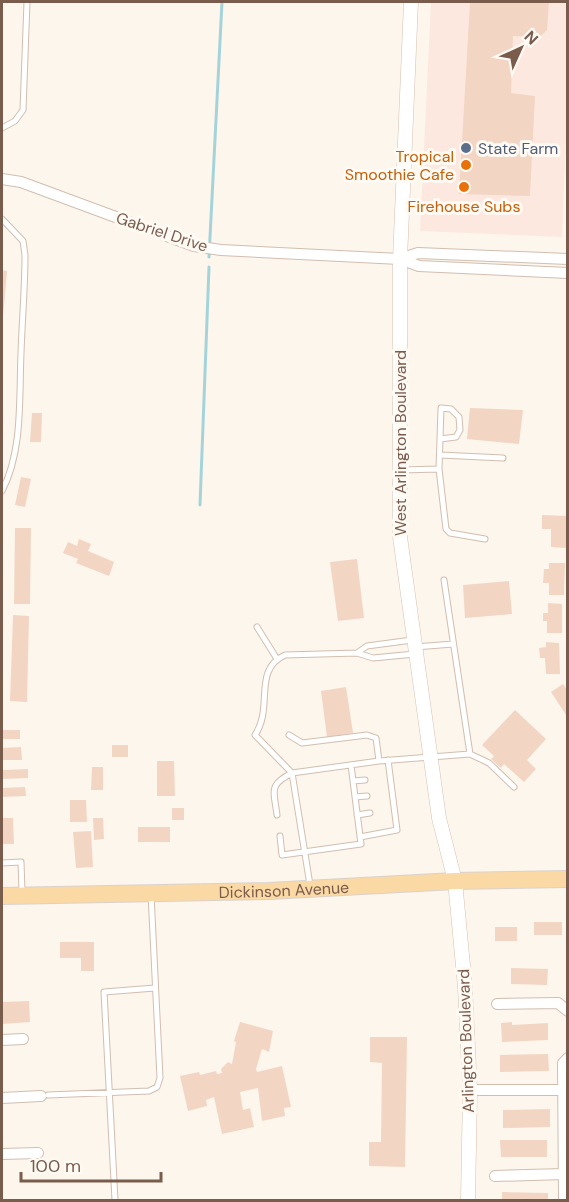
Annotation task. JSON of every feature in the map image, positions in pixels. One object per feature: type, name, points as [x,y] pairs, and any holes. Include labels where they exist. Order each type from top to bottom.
[{"type":"main road","name":"West Arlington Boulevard","points":[[411,2],[400,259],[400,537],[429,756],[439,818],[455,881]]},
{"type":"main road","name":"Dickinson Avenue","points":[[2,896],[567,879]]},
{"type":"main road","name":"Arlington Boulevard","points":[[455,881],[465,987],[470,1090],[468,1200]]},
{"type":"street","name":"Gabriel Drive","points":[[2,179],[21,182],[194,246],[221,250],[400,259]]},
{"type":"street","points":[[400,259],[418,253],[567,260]]},
{"type":"street","points":[[400,259],[419,266],[567,273]]},
{"type":"street","points":[[497,1004],[558,1003],[567,1011]]},
{"type":"street","points":[[2,1040],[23,1039]]},
{"type":"street","points":[[564,1200],[563,1064],[567,1058]]},
{"type":"street","points":[[470,1090],[563,1090]]},
{"type":"street","points":[[2,1098],[44,1095]]},
{"type":"street","points":[[2,1154],[38,1153]]},
{"type":"street","points":[[495,1176],[564,1174]]},
{"type":"lane","points":[[2,129],[15,121],[23,110],[27,2]]},
{"type":"lane","points":[[2,219],[23,241],[26,255],[14,454],[2,491]]},
{"type":"lane","points":[[440,439],[456,437],[460,430],[459,417],[451,409],[441,408],[439,469],[446,530],[450,533],[485,539]]},
{"type":"lane","points":[[440,455],[503,458]]},
{"type":"lane","points":[[399,470],[439,469]]},
{"type":"lane","points":[[444,580],[470,754]]},
{"type":"lane","points":[[257,627],[277,659]]},
{"type":"lane","points":[[357,653],[367,646],[414,647],[453,644]]},
{"type":"lane","points":[[310,888],[292,773],[255,735],[265,717],[266,677],[277,659],[285,655],[357,653],[373,658],[414,647]]},
{"type":"lane","points":[[289,735],[302,743],[367,735],[376,738],[379,761]]},
{"type":"lane","points":[[277,815],[274,784],[292,773],[379,761],[429,756],[447,758],[470,754],[489,763],[514,787]]},
{"type":"lane","points":[[360,837],[397,830],[388,760]]},
{"type":"lane","points":[[280,836],[282,855],[361,844],[351,765]]},
{"type":"lane","points":[[382,777],[390,776]]},
{"type":"lane","points":[[353,782],[365,780]]},
{"type":"lane","points":[[384,794],[392,792]]},
{"type":"lane","points":[[355,797],[367,796]]},
{"type":"lane","points":[[386,810],[394,809]]},
{"type":"lane","points":[[357,815],[369,813]]},
{"type":"lane","points":[[2,863],[21,862],[22,896]]},
{"type":"lane","points":[[44,1095],[149,1091],[157,1087],[160,1078],[151,893]]},
{"type":"lane","points":[[115,1200],[104,992],[155,988]]},
{"type":"shaded area","points":[[431,2],[567,2],[567,109],[562,237],[420,231]]},
{"type":"building","points":[[470,2],[549,2],[547,30],[540,37],[513,36],[511,93],[535,96],[530,196],[459,194]]},
{"type":"building","points":[[2,270],[7,271],[3,317],[2,317]]},
{"type":"building","points":[[470,408],[523,410],[519,444],[467,439]]},
{"type":"building","points":[[32,413],[42,413],[41,442],[30,442]]},
{"type":"building","points":[[21,477],[31,479],[25,507],[15,505]]},
{"type":"building","points":[[542,515],[567,516],[566,548],[551,547],[551,529],[542,529]]},
{"type":"building","points":[[15,528],[31,528],[30,604],[14,604]]},
{"type":"building","points":[[79,539],[91,544],[88,551],[114,562],[109,576],[76,563],[78,559],[63,553],[68,542],[77,546]]},
{"type":"building","points":[[357,559],[364,618],[338,621],[330,562]]},
{"type":"building","points":[[549,563],[565,563],[564,595],[549,595],[549,583],[543,583],[544,569],[549,569]]},
{"type":"building","points":[[509,581],[512,614],[465,618],[463,585]]},
{"type":"building","points":[[548,603],[562,604],[562,633],[547,633],[547,621],[543,621],[543,613],[548,613]]},
{"type":"building","points":[[13,615],[29,616],[27,702],[10,701]]},
{"type":"building","points":[[546,642],[559,643],[560,674],[546,674],[545,658],[540,658],[539,648],[546,647]]},
{"type":"building","points":[[563,684],[568,691],[568,718],[551,692]]},
{"type":"building","points":[[346,687],[353,733],[327,737],[321,691]]},
{"type":"building","points":[[515,710],[546,739],[527,760],[536,769],[524,782],[504,764],[501,768],[491,759],[494,756],[482,745]]},
{"type":"building","points":[[2,730],[20,730],[20,739],[2,739]]},
{"type":"building","points":[[112,745],[128,745],[128,757],[112,757]]},
{"type":"building","points":[[21,747],[22,760],[2,760],[2,748]]},
{"type":"building","points":[[157,761],[174,761],[175,796],[157,796]]},
{"type":"building","points":[[92,767],[103,767],[103,790],[91,790]]},
{"type":"building","points":[[28,769],[28,778],[2,779],[2,770]]},
{"type":"building","points":[[25,787],[26,796],[2,797],[2,788]]},
{"type":"building","points":[[70,800],[86,800],[87,822],[70,822]]},
{"type":"building","points":[[172,808],[184,808],[184,820],[172,820]]},
{"type":"building","points":[[2,818],[13,818],[14,844],[2,844]]},
{"type":"building","points":[[93,818],[103,818],[104,839],[94,840]]},
{"type":"building","points":[[138,827],[170,827],[170,842],[138,842]]},
{"type":"building","points":[[91,831],[93,867],[76,868],[73,832]]},
{"type":"building","points":[[534,922],[562,922],[562,935],[534,935]]},
{"type":"building","points":[[495,927],[517,927],[517,941],[495,941]]},
{"type":"building","points":[[60,942],[94,942],[94,971],[81,971],[81,958],[60,958]]},
{"type":"building","points":[[511,968],[548,969],[547,985],[511,984]]},
{"type":"building","points":[[29,1001],[30,1022],[2,1024],[2,1002]]},
{"type":"building","points":[[240,1022],[273,1031],[269,1052],[262,1049],[256,1069],[257,1072],[282,1066],[291,1107],[284,1108],[285,1116],[262,1121],[258,1088],[240,1092],[243,1110],[250,1108],[254,1127],[222,1134],[214,1097],[206,1100],[207,1106],[188,1111],[180,1076],[199,1072],[200,1075],[216,1071],[217,1074],[222,1073],[221,1069],[228,1062],[232,1064],[236,1042],[234,1041]]},
{"type":"building","points":[[512,1022],[512,1025],[548,1023],[548,1040],[502,1042],[501,1023]]},
{"type":"building","points":[[370,1037],[407,1037],[405,1167],[369,1166],[369,1142],[381,1142],[382,1063],[370,1062]]},
{"type":"building","points":[[548,1054],[549,1071],[500,1072],[500,1055]]},
{"type":"building","points":[[550,1109],[550,1127],[503,1128],[503,1110]]},
{"type":"building","points":[[500,1140],[547,1140],[547,1157],[501,1157]]},
{"type":"building","points":[[502,1192],[548,1193],[548,1200],[502,1200]]},
{"type":"waterway","points":[[209,257],[222,2]]},
{"type":"waterway","points":[[200,505],[209,267]]},
{"type":"place","name":"State Farm","points":[[466,148]]},
{"type":"place","name":"Tropical Smoothie Cafe","points":[[466,165]]},
{"type":"place","name":"Firehouse Subs","points":[[464,187]]}]
